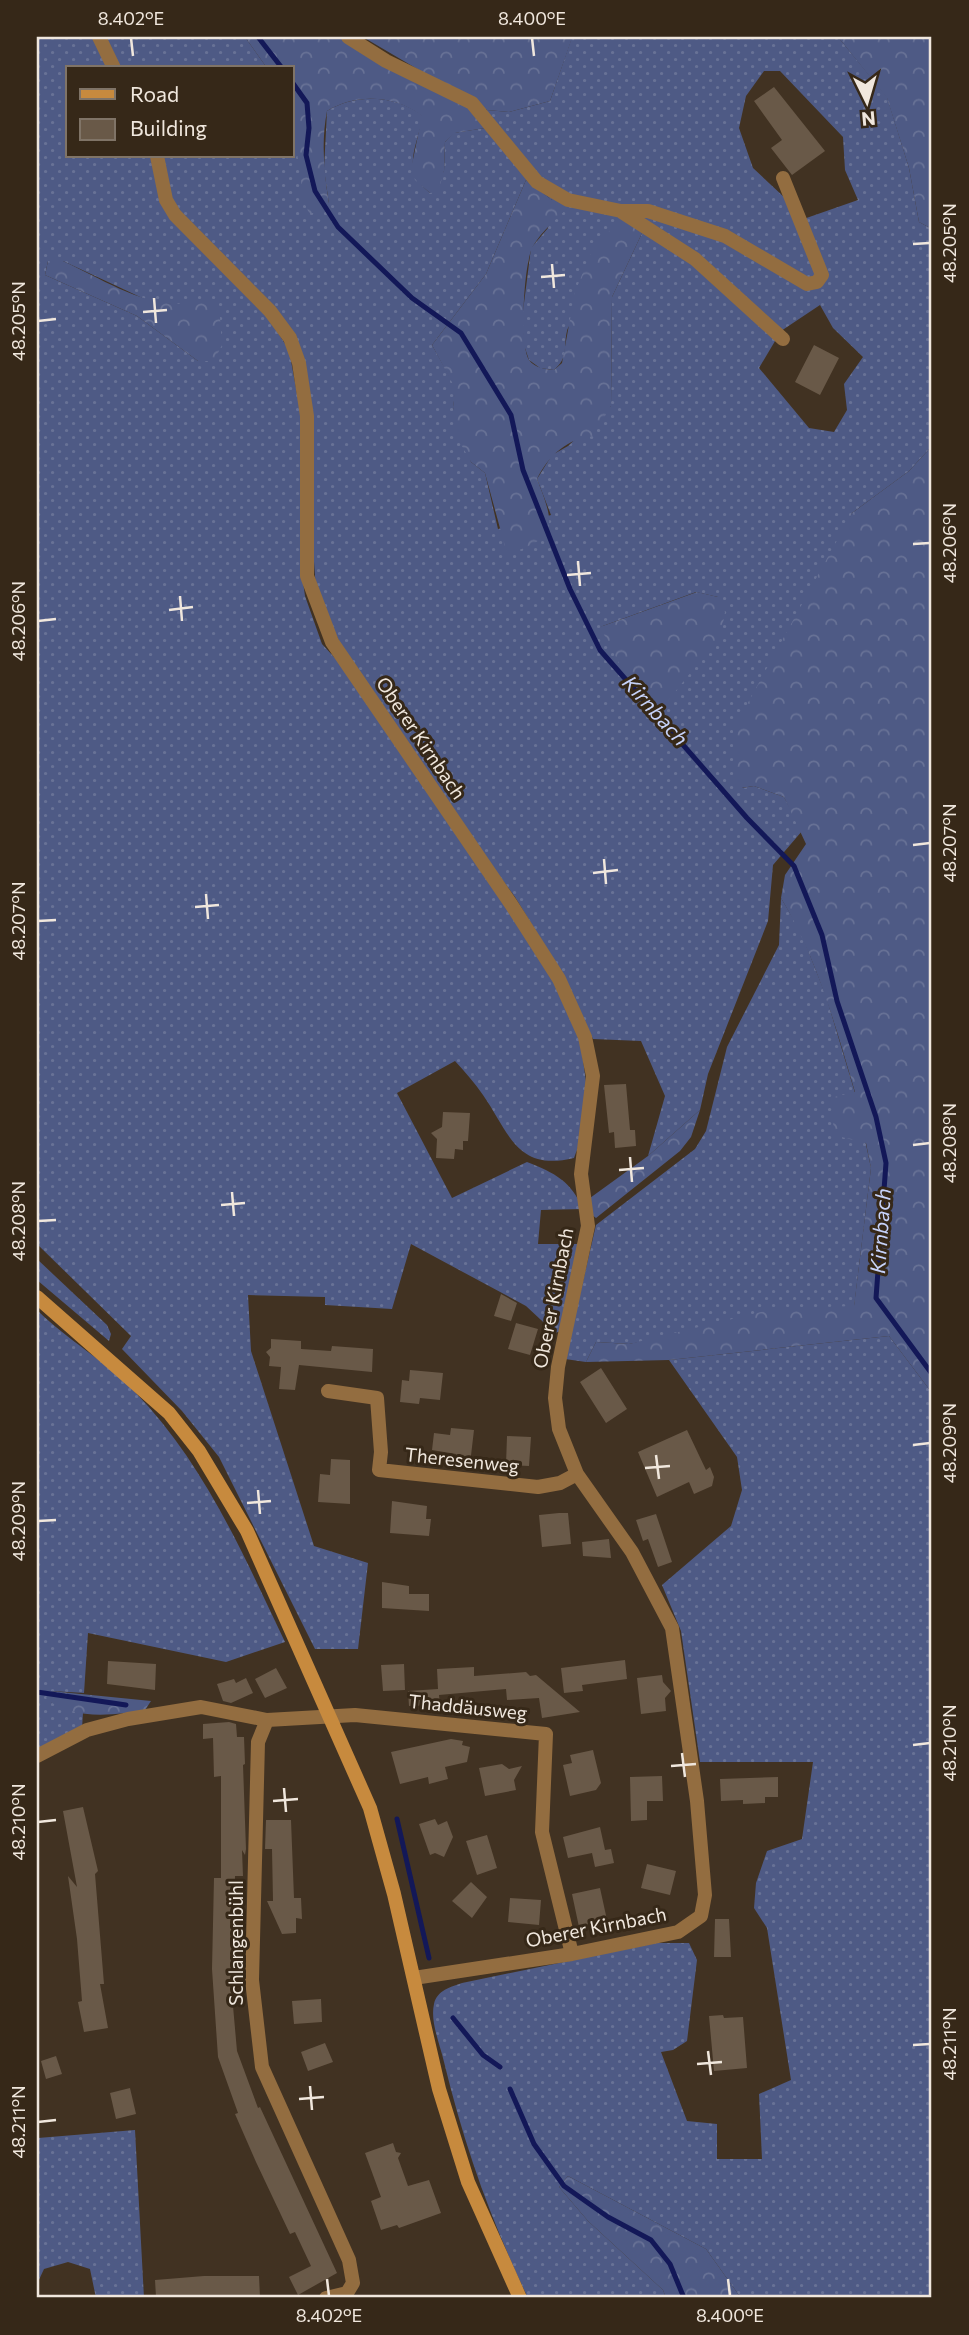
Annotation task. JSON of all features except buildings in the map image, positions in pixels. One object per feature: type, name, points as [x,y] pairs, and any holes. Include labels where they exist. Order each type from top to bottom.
[{"type":"main road","points":[[37,1297],[169,1413],[200,1451],[247,1531],[370,1808],[414,1978],[439,2089],[468,2182],[520,2298]]},
{"type":"street","points":[[99,37],[113,66]]},
{"type":"street","points":[[348,37],[386,61],[472,103],[537,182],[568,200],[621,211],[648,211],[725,236],[807,284],[817,282],[822,275],[816,254],[783,178]]},
{"type":"street","name":"Oberer Kirnbach","points":[[157,158],[166,200],[175,215],[270,311],[290,338],[299,363],[306,416],[307,576],[332,642],[512,904],[559,979],[586,1037],[593,1076],[581,1174],[588,1226],[558,1367],[555,1398],[559,1429],[577,1474],[632,1552],[671,1628],[697,1801],[705,1895],[701,1916],[678,1932],[572,1954],[414,1978]]},
{"type":"street","points":[[621,211],[695,259],[783,339]]},
{"type":"street","name":"Theresenweg","points":[[328,1391],[377,1398],[381,1452],[379,1470],[538,1487],[560,1483],[577,1474]]},
{"type":"street","points":[[37,1756],[88,1730],[128,1718],[201,1707],[267,1720],[331,1719]]},
{"type":"street","name":"Thaddäusweg","points":[[331,1719],[355,1716],[546,1734],[542,1832],[572,1954]]},
{"type":"street","name":"Schlangenbühl","points":[[267,1720],[258,1742],[252,1980],[262,2067],[349,2260],[354,2283],[347,2293],[326,2298]]},
{"type":"green space","points":[[37,37],[94,37],[107,66],[66,66],[66,158],[153,158],[162,199],[266,314],[289,350],[303,426],[300,561],[305,596],[322,644],[345,669],[553,976],[580,1038],[586,1082],[583,1133],[574,1158],[555,1161],[539,1159],[516,1146],[480,1091],[455,1061],[397,1093],[452,1198],[527,1162],[561,1179],[573,1191],[583,1209],[541,1210],[538,1244],[580,1244],[561,1331],[555,1333],[526,1306],[411,1244],[392,1309],[325,1305],[325,1297],[248,1295],[251,1351],[314,1546],[368,1563],[358,1649],[315,1649],[219,1457],[182,1411],[122,1349],[131,1336],[37,1244]],"holes":[[[48,261],[63,261],[153,303],[191,305],[198,361],[137,316],[45,275]]]},
{"type":"green space","points":[[104,37],[245,37],[266,66],[117,66]]},
{"type":"green space","points":[[245,37],[343,37],[464,103],[485,128],[455,133],[445,142],[444,171],[438,192],[430,193],[415,180],[411,169],[422,116],[388,100],[363,99],[338,105],[327,111],[324,134],[329,204],[317,213],[309,213],[304,202],[294,131],[294,66],[266,66]]},
{"type":"green space","points":[[363,37],[583,37],[571,41],[550,101],[509,112],[487,110]]},
{"type":"green space","points":[[583,37],[838,37],[887,97],[909,168],[919,222],[932,229],[932,446],[909,471],[852,513],[742,788],[754,786],[784,797],[802,831],[773,865],[768,921],[708,1074],[700,1110],[648,1156],[665,1096],[641,1041],[593,1039],[564,977],[515,897],[432,785],[343,650],[316,590],[299,348],[178,214],[169,197],[162,158],[294,158],[294,126],[297,140],[329,204],[324,169],[327,111],[350,101],[388,100],[423,116],[414,149],[413,167],[421,184],[430,193],[444,171],[445,142],[454,133],[485,128],[487,110],[509,112],[550,101],[571,40]],"holes":[[[764,71],[780,71],[843,137],[845,170],[858,200],[795,222],[785,198],[753,168],[739,128],[746,96]],[[526,180],[552,200],[548,228],[531,248],[522,319],[524,345],[529,360],[540,368],[554,370],[559,365],[564,356],[570,324],[643,231],[612,297],[611,406],[568,446],[552,455],[537,479],[551,515],[498,529],[485,473],[471,462],[453,407],[456,388],[432,345],[486,274]],[[820,305],[833,328],[863,357],[844,384],[847,410],[834,432],[809,428],[759,368],[781,331]],[[696,592],[718,597],[600,627]]]},
{"type":"green space","points":[[838,37],[932,37],[932,229],[919,222],[909,168],[887,98]]},
{"type":"green space","points":[[526,180],[552,200],[570,206],[533,246],[527,268],[524,338],[529,360],[537,366],[554,370],[562,363],[575,292],[595,243],[624,219],[643,231],[612,297],[611,406],[593,436],[567,444],[547,463],[537,479],[547,508],[548,528],[536,542],[507,554],[485,473],[471,462],[458,439],[453,407],[455,388],[432,345],[486,274]]},
{"type":"green space","points":[[48,261],[63,261],[116,287],[153,301],[191,303],[210,298],[219,304],[222,345],[214,361],[198,361],[137,316],[45,275]]},
{"type":"green space","points":[[932,446],[932,1393],[889,1336],[669,1360],[586,1362],[596,1342],[629,1344],[773,1309],[854,1306],[871,1168],[866,1143],[833,1135],[834,1097],[855,1092],[815,968],[781,898],[785,875],[806,844],[784,797],[754,786],[741,788],[734,783],[733,730],[852,513],[909,471]]},
{"type":"green space","points":[[697,592],[718,597],[725,612],[721,635],[666,703],[654,707],[620,665],[600,627]]},
{"type":"green space","points":[[781,898],[800,930],[826,996],[855,1093],[871,1168],[854,1307],[822,1309],[629,1344],[596,1342],[586,1362],[565,1359],[596,1225],[695,1149],[706,1131],[727,1047],[779,945]]},
{"type":"green space","points":[[700,1110],[691,1137],[680,1151],[596,1218],[592,1215],[590,1198],[648,1156]]},
{"type":"green space","points":[[37,1259],[107,1325],[111,1334],[109,1341],[37,1280]]},
{"type":"green space","points":[[37,1310],[124,1381],[182,1449],[220,1511],[285,1642],[226,1662],[88,1633],[84,1693],[51,1691],[51,1702],[83,1713],[82,1728],[37,1750]]},
{"type":"green space","points":[[889,1336],[932,1393],[932,2298],[741,2298],[706,2249],[568,2176],[559,2187],[588,2221],[663,2290],[666,2298],[528,2298],[490,2211],[460,2123],[434,2026],[434,2004],[441,1992],[462,1983],[656,1943],[689,1943],[697,1960],[687,2041],[673,2050],[661,2052],[687,2121],[717,2124],[717,2159],[762,2159],[759,2094],[791,2080],[767,1928],[754,1908],[756,1883],[767,1851],[802,1839],[813,1762],[700,1762],[681,1631],[662,1585],[731,1526],[742,1490],[737,1457],[669,1360]]},
{"type":"green space","points":[[51,1691],[151,1701],[145,1710],[108,1714],[81,1713],[56,1705],[46,1698]]},
{"type":"green space","points":[[135,2130],[144,2298],[96,2298],[90,2269],[68,2262],[44,2269],[37,2284],[38,2138]]},
{"type":"green space","points":[[568,2176],[706,2249],[741,2298],[666,2298],[663,2290],[588,2221],[559,2187]]},
{"type":"waterway","name":"Kirnbach","points":[[258,37],[280,66]]},
{"type":"waterway","name":"Kirnbach","points":[[294,85],[307,103],[309,128],[306,155],[315,191],[338,227],[412,298],[461,333],[511,415],[523,470],[570,589],[600,650],[747,818],[794,866],[822,935],[837,1001],[876,1117],[886,1163],[876,1298],[932,1374]]},
{"type":"waterway","points":[[37,1692],[126,1705]]},
{"type":"waterway","points":[[397,1819],[429,1958]]},
{"type":"waterway","points":[[453,2018],[483,2055],[500,2067]]},
{"type":"waterway","points":[[510,2089],[534,2144],[564,2186],[608,2217],[651,2240],[670,2264],[684,2298]]}]
